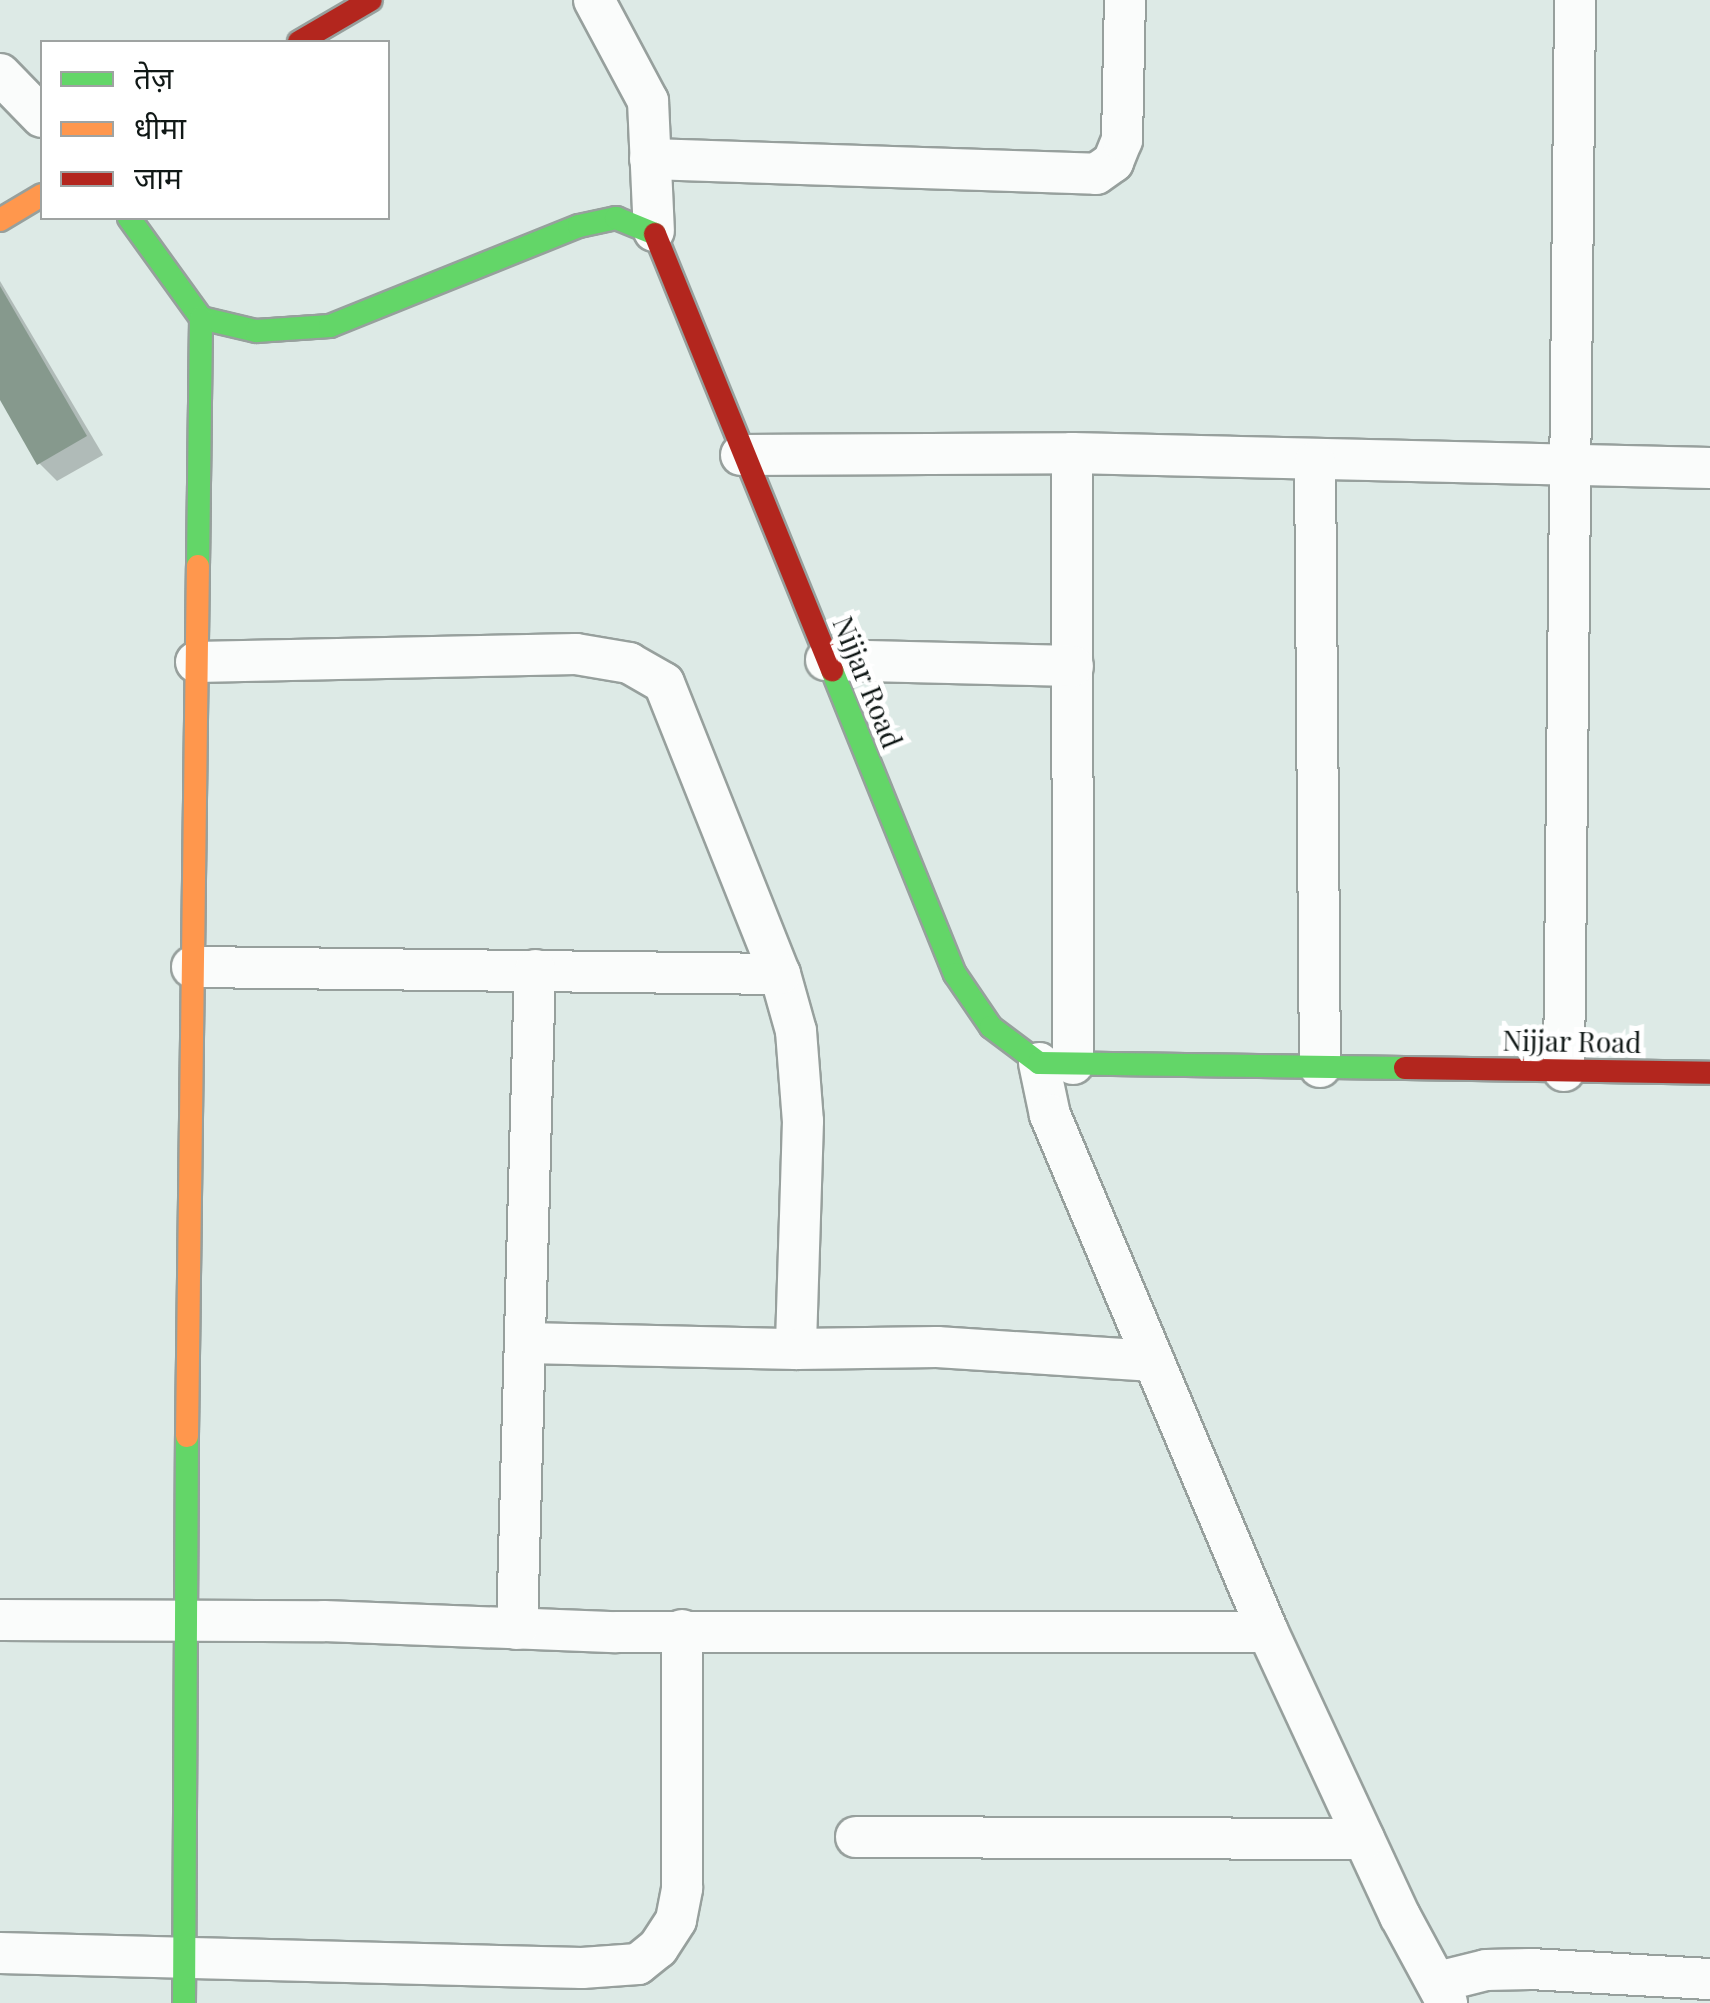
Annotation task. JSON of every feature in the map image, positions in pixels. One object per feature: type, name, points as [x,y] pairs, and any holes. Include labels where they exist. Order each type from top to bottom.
[{"type":"street","points":[[303,40],[370,0]]},
{"type":"street","points":[[201,318],[256,332],[330,326],[580,226],[616,218],[654,231],[648,100],[594,0]]},
{"type":"street","points":[[650,159],[1096,174],[1113,162],[1122,140],[1124,0]]},
{"type":"street","points":[[1564,1071],[1575,0]]},
{"type":"street","points":[[0,74],[40,115]]},
{"type":"street","points":[[0,220],[40,196]]},
{"type":"street","points":[[130,220],[201,318],[184,2003]]},
{"type":"street","name":"Nijjar Road","points":[[654,231],[741,455],[955,974],[992,1028],[1056,1064],[1710,1073]]},
{"type":"street","points":[[741,455],[1072,453],[1314,462],[1710,468]]},
{"type":"street","points":[[1072,453],[1073,666],[1056,1064],[1050,1115],[1268,1632],[1364,1839],[1442,1993],[1486,1970],[1710,1979]]},
{"type":"street","points":[[1314,462],[1320,1067]]},
{"type":"street","points":[[196,662],[576,654],[629,663],[664,683],[681,717],[780,974],[796,1031],[803,1121],[796,1349]]},
{"type":"street","points":[[826,660],[1073,666]]},
{"type":"street","points":[[192,966],[780,974]]},
{"type":"street","points":[[517,1628],[535,970]]},
{"type":"street","points":[[526,1343],[796,1349],[937,1347],[1154,1361]]},
{"type":"street","points":[[0,1620],[682,1630],[1268,1632]]},
{"type":"street","points":[[0,1954],[582,1968],[638,1964],[658,1948],[676,1920],[682,1888],[682,1630]]},
{"type":"street","points":[[856,1837],[1364,1839]]},
{"type":"building","points":[[0,286],[87,436],[37,465],[0,400]]},
{"type":"traffic: fast","points":[[130,220],[201,318],[256,331],[330,326],[579,226],[616,218],[655,234]]},
{"type":"traffic: fast","points":[[198,566],[201,318]]},
{"type":"traffic: fast","points":[[832,670],[955,974],[991,1027],[1039,1063],[1405,1068]]},
{"type":"traffic: fast","points":[[184,2003],[187,1436]]},
{"type":"traffic: slow","points":[[0,220],[40,196]]},
{"type":"traffic: slow","points":[[187,1436],[198,566]]},
{"type":"traffic: jam","points":[[302,40],[371,0]]},
{"type":"traffic: jam","points":[[655,234],[832,670]]},
{"type":"traffic: jam","points":[[1405,1068],[1710,1073]]}]
